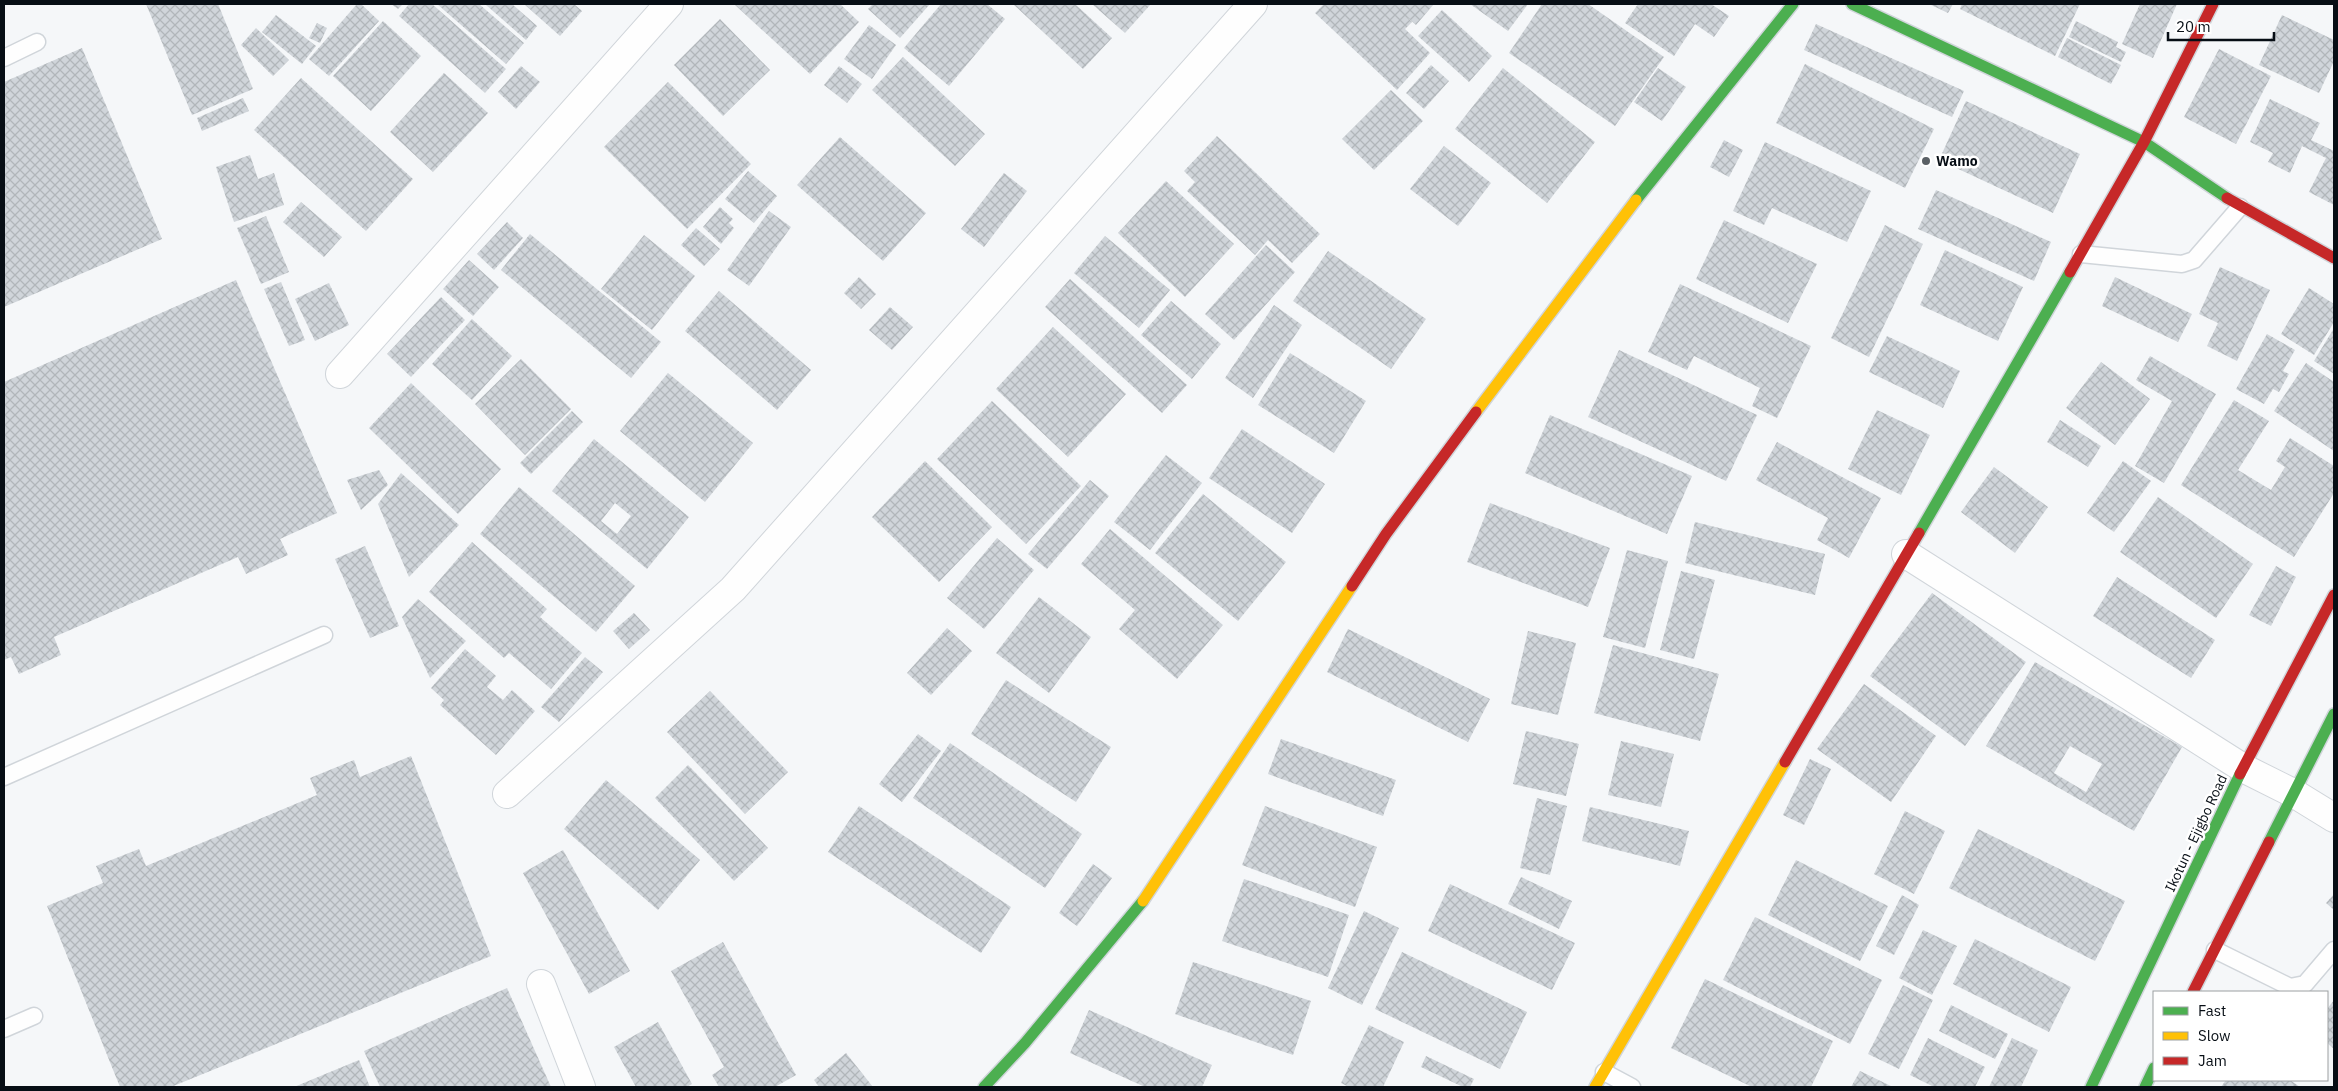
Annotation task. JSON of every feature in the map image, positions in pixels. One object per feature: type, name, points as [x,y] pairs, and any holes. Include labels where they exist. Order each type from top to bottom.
[{"type":"street","points":[[340,374],[669,4]]},
{"type":"street","points":[[507,794],[734,589],[1252,4]]},
{"type":"street","points":[[984,1087],[1025,1043],[1145,899],[1386,534],[1602,243],[1793,4]]},
{"type":"street","points":[[1852,4],[2144,142],[2240,207],[2334,258]]},
{"type":"street","points":[[1595,1087],[2081,254],[2144,142],[2212,4]]},
{"type":"street","points":[[1906,554],[2243,768],[2295,794],[2334,818]]},
{"type":"street","name":"Ikotun - Ejigbo Road","points":[[2091,1087],[2243,768],[2334,595]]},
{"type":"street","points":[[2194,991],[2334,714]]},
{"type":"street","points":[[541,984],[580,1087]]},
{"type":"street","points":[[2145,1087],[2153,1070]]},
{"type":"lane","points":[[4,58],[37,42]]},
{"type":"lane","points":[[2081,254],[2182,264],[2194,260],[2240,207]]},
{"type":"lane","points":[[4,777],[324,635]]},
{"type":"lane","points":[[2215,950],[2290,987],[2305,984],[2334,950]]},
{"type":"lane","points":[[4,1029],[34,1016]]},
{"type":"lane","points":[[1604,1072],[1632,1087]]},
{"type":"building","points":[[146,4],[218,4],[253,89],[192,115]]},
{"type":"building","points":[[357,4],[361,4],[379,21],[329,76],[309,59]]},
{"type":"building","points":[[391,4],[403,4],[398,9]]},
{"type":"building","points":[[409,4],[432,4],[506,69],[485,93],[399,16]]},
{"type":"building","points":[[437,4],[479,4],[524,43],[506,64]]},
{"type":"building","points":[[485,4],[512,4],[537,26],[526,40]]},
{"type":"building","points":[[524,4],[574,4],[582,11],[560,36]]},
{"type":"building","points":[[734,4],[840,4],[859,22],[810,74]]},
{"type":"building","points":[[873,4],[930,4],[900,38],[868,9]]},
{"type":"building","points":[[941,4],[987,4],[1005,19],[949,86],[904,48]]},
{"type":"building","points":[[1013,4],[1075,4],[1112,38],[1083,69]]},
{"type":"building","points":[[1092,4],[1151,4],[1125,33]]},
{"type":"building","points":[[1324,4],[1434,4],[1416,25],[1407,17],[1412,22],[1405,29],[1430,53],[1397,90],[1315,13]]},
{"type":"building","points":[[1470,4],[1528,4],[1508,31]]},
{"type":"building","points":[[1542,4],[1588,4],[1664,57],[1615,126],[1509,53]]},
{"type":"building","points":[[1638,4],[1711,4],[1729,16],[1714,37],[1695,24],[1674,56],[1625,23]]},
{"type":"building","points":[[1929,4],[1953,4],[1948,13]]},
{"type":"building","points":[[1962,4],[2080,4],[2055,56],[1960,9]]},
{"type":"building","points":[[2140,4],[2177,4],[2153,58],[2122,44]]},
{"type":"building","points":[[1442,10],[1492,56],[1469,82],[1418,36]]},
{"type":"building","points":[[276,15],[316,46],[302,64],[262,32]]},
{"type":"building","points":[[2282,15],[2334,40],[2334,61],[2319,93],[2259,65]]},
{"type":"building","points":[[720,19],[770,70],[723,116],[674,65]]},
{"type":"building","points":[[383,21],[421,56],[371,111],[333,76]]},
{"type":"building","points":[[2076,21],[2118,42],[2116,47],[2126,52],[2121,62],[2069,37]]},
{"type":"building","points":[[317,23],[327,28],[320,43],[309,38]]},
{"type":"building","points":[[1816,24],[1964,91],[1952,117],[1804,50]]},
{"type":"building","points":[[869,25],[896,45],[872,79],[844,59]]},
{"type":"building","points":[[256,28],[289,60],[273,76],[241,45]]},
{"type":"building","points":[[2067,38],[2121,65],[2111,84],[2058,57]]},
{"type":"building","points":[[82,48],[162,239],[4,307],[4,82]]},
{"type":"building","points":[[2219,49],[2271,76],[2236,144],[2184,117]]},
{"type":"building","points":[[903,57],[985,134],[955,166],[872,90]]},
{"type":"building","points":[[1805,64],[1934,129],[1905,188],[1776,123]]},
{"type":"building","points":[[1431,65],[1449,81],[1424,109],[1406,93]]},
{"type":"building","points":[[521,66],[540,82],[516,109],[498,92]]},
{"type":"building","points":[[839,66],[862,84],[847,103],[824,85]]},
{"type":"building","points":[[1503,68],[1595,142],[1547,203],[1455,129]]},
{"type":"building","points":[[1658,68],[1686,87],[1662,121],[1634,102]]},
{"type":"building","points":[[444,73],[488,113],[433,172],[390,132]]},
{"type":"building","points":[[301,78],[413,179],[366,231],[254,130]]},
{"type":"building","points":[[668,82],[751,164],[687,229],[604,147]]},
{"type":"building","points":[[1391,90],[1423,121],[1374,170],[1342,139]]},
{"type":"building","points":[[243,98],[249,111],[202,131],[197,118]]},
{"type":"building","points":[[2270,99],[2320,123],[2311,140],[2334,151],[2334,205],[2309,192],[2326,158],[2302,146],[2290,173],[2268,162],[2273,153],[2250,142]]},
{"type":"building","points":[[1966,101],[2080,154],[2053,213],[1939,160]]},
{"type":"building","points":[[1217,136],[1320,234],[1292,263],[1268,240],[1255,255],[1187,191],[1195,182],[1184,171]]},
{"type":"building","points":[[840,137],[926,213],[883,261],[797,185]]},
{"type":"building","points":[[1724,140],[1743,150],[1729,177],[1710,167]]},
{"type":"building","points":[[1765,142],[1871,191],[1847,242],[1772,208],[1764,225],[1733,211]]},
{"type":"building","points":[[1444,146],[1491,183],[1458,226],[1410,189]]},
{"type":"building","points":[[250,155],[258,179],[274,173],[284,205],[234,222],[216,167]]},
{"type":"building","points":[[748,171],[777,196],[754,223],[725,199]]},
{"type":"building","points":[[1004,173],[1027,191],[984,247],[961,229]]},
{"type":"building","points":[[1166,181],[1234,244],[1185,297],[1118,233]]},
{"type":"building","points":[[1936,190],[2051,242],[2034,281],[1918,229]]},
{"type":"building","points":[[301,202],[342,237],[324,257],[283,222]]},
{"type":"building","points":[[720,207],[733,219],[729,223],[734,228],[721,244],[703,227]]},
{"type":"building","points":[[769,211],[791,227],[749,286],[727,270]]},
{"type":"building","points":[[266,216],[289,272],[261,284],[237,228]]},
{"type":"building","points":[[1724,220],[1817,264],[1788,323],[1696,279]]},
{"type":"building","points":[[507,222],[523,238],[494,270],[477,254]]},
{"type":"building","points":[[1885,225],[1923,244],[1869,357],[1831,338]]},
{"type":"building","points":[[696,228],[720,249],[704,266],[681,245]]},
{"type":"building","points":[[530,234],[661,342],[631,378],[501,270]]},
{"type":"building","points":[[644,235],[695,276],[652,330],[601,289]]},
{"type":"building","points":[[1105,236],[1170,290],[1139,328],[1074,273]]},
{"type":"building","points":[[1266,245],[1295,272],[1234,340],[1205,314]]},
{"type":"building","points":[[1945,250],[2023,287],[1998,341],[1920,305]]},
{"type":"building","points":[[1328,251],[1426,319],[1391,369],[1293,301]]},
{"type":"building","points":[[469,260],[499,287],[473,316],[443,289]]},
{"type":"building","points":[[2220,267],[2270,290],[2237,361],[2207,346],[2218,323],[2199,314]]},
{"type":"building","points":[[859,277],[876,294],[861,309],[844,293]]},
{"type":"building","points":[[2115,277],[2192,314],[2178,342],[2102,306]]},
{"type":"building","points":[[1070,279],[1187,385],[1162,413],[1045,307]]},
{"type":"building","points":[[236,280],[337,513],[280,539],[288,555],[246,574],[238,557],[54,637],[61,655],[19,674],[11,657],[4,660],[4,382]]},
{"type":"building","points":[[281,282],[305,340],[289,346],[264,289]]},
{"type":"building","points":[[329,283],[349,325],[315,341],[295,299]]},
{"type":"building","points":[[1680,284],[1811,346],[1777,418],[1752,406],[1760,388],[1694,356],[1687,370],[1648,352]]},
{"type":"building","points":[[2309,288],[2334,304],[2334,322],[2314,355],[2281,334]]},
{"type":"building","points":[[719,291],[811,370],[777,410],[685,331]]},
{"type":"building","points":[[441,297],[465,320],[411,377],[387,354]]},
{"type":"building","points":[[1171,301],[1221,344],[1192,379],[1141,335]]},
{"type":"building","points":[[1274,305],[1302,325],[1253,398],[1225,378]]},
{"type":"building","points":[[890,307],[913,327],[892,350],[869,330]]},
{"type":"building","points":[[472,319],[512,356],[472,400],[432,364]]},
{"type":"building","points":[[1053,327],[1126,394],[1068,457],[996,389]]},
{"type":"building","points":[[2334,328],[2334,374],[2314,361]]},
{"type":"building","points":[[2267,334],[2295,350],[2283,371],[2289,374],[2279,392],[2273,389],[2264,404],[2236,389]]},
{"type":"building","points":[[1887,336],[1960,371],[1943,408],[1869,372]]},
{"type":"building","points":[[1619,350],[1757,415],[1726,481],[1588,417]]},
{"type":"building","points":[[1290,353],[1366,401],[1334,453],[1258,405]]},
{"type":"building","points":[[2150,356],[2216,394],[2164,483],[2135,466],[2172,401],[2136,380]]},
{"type":"building","points":[[521,359],[571,409],[525,455],[475,404]]},
{"type":"building","points":[[2101,362],[2150,399],[2115,445],[2066,408]]},
{"type":"building","points":[[2306,363],[2334,382],[2334,451],[2274,411]]},
{"type":"building","points":[[668,373],[753,443],[705,502],[620,431]]},
{"type":"building","points":[[411,383],[501,469],[458,514],[369,428]]},
{"type":"building","points":[[2234,400],[2269,421],[2238,470],[2271,490],[2285,467],[2276,461],[2290,438],[2334,466],[2334,493],[2294,557],[2181,485]]},
{"type":"building","points":[[992,401],[1081,486],[1026,544],[937,459]]},
{"type":"building","points":[[1877,410],[1930,435],[1901,495],[1848,469]]},
{"type":"building","points":[[572,411],[583,422],[531,474],[520,463]]},
{"type":"building","points":[[1550,415],[1692,476],[1667,534],[1525,473]]},
{"type":"building","points":[[2060,420],[2101,446],[2088,467],[2047,442]]},
{"type":"building","points":[[1242,429],[1325,484],[1292,533],[1209,478]]},
{"type":"building","points":[[594,439],[689,517],[647,569],[552,491]],"holes":[[[615,503],[631,516],[617,534],[601,521]]]},
{"type":"building","points":[[1777,442],[1881,498],[1849,558],[1817,540],[1828,518],[1756,480]]},
{"type":"building","points":[[1166,455],[1202,483],[1150,550],[1114,522]]},
{"type":"building","points":[[925,461],[992,527],[939,582],[872,517]]},
{"type":"building","points":[[2123,461],[2151,481],[2114,532],[2087,513]]},
{"type":"building","points":[[1994,467],[2048,507],[2015,553],[1961,512]]},
{"type":"building","points":[[379,470],[388,485],[361,510],[347,480]]},
{"type":"building","points":[[401,473],[459,525],[409,577],[378,504]]},
{"type":"building","points":[[1090,480],[1109,496],[1047,569],[1028,554]]},
{"type":"building","points":[[519,487],[635,586],[596,632],[480,534]]},
{"type":"building","points":[[1203,494],[1286,562],[1238,621],[1155,553]]},
{"type":"building","points":[[2158,497],[2253,564],[2216,618],[2120,552]]},
{"type":"building","points":[[1490,503],[1610,548],[1588,607],[1467,562]]},
{"type":"building","points":[[1695,522],[1825,554],[1815,595],[1685,563]]},
{"type":"building","points":[[1110,529],[1223,625],[1177,679],[1119,629],[1135,610],[1081,564]]},
{"type":"building","points":[[997,538],[1034,570],[984,629],[947,598]]},
{"type":"building","points":[[472,542],[547,609],[540,617],[582,653],[551,689],[509,653],[504,658],[429,592]]},
{"type":"building","points":[[365,546],[399,626],[370,638],[335,559]]},
{"type":"building","points":[[1627,550],[1668,561],[1645,648],[1603,637]]},
{"type":"building","points":[[2276,566],[2296,577],[2271,626],[2249,615]]},
{"type":"building","points":[[1681,571],[1715,580],[1694,659],[1660,650]]},
{"type":"building","points":[[2117,577],[2215,640],[2191,678],[2093,616]]},
{"type":"building","points":[[1932,593],[2026,662],[1965,746],[1870,676]]},
{"type":"building","points":[[1039,597],[1091,637],[1049,693],[996,653]]},
{"type":"building","points":[[418,599],[466,641],[430,678],[402,617]]},
{"type":"building","points":[[634,613],[650,630],[629,649],[613,631]]},
{"type":"building","points":[[947,628],[972,651],[931,695],[907,673]]},
{"type":"building","points":[[1348,629],[1490,699],[1468,742],[1327,672]]},
{"type":"building","points":[[1528,631],[1576,643],[1558,715],[1511,704]]},
{"type":"building","points":[[1613,645],[1719,674],[1700,741],[1594,713]]},
{"type":"building","points":[[465,649],[496,676],[487,687],[503,700],[512,690],[535,711],[496,755],[440,705],[444,700],[431,688]]},
{"type":"building","points":[[585,657],[603,672],[559,722],[541,707]]},
{"type":"building","points":[[2035,662],[2182,747],[2134,831],[1986,746]],"holes":[[[2070,746],[2102,764],[2086,792],[2054,773]]]},
{"type":"building","points":[[1006,680],[1111,747],[1076,802],[971,734]]},
{"type":"building","points":[[1864,684],[1936,736],[1891,802],[1817,749]]},
{"type":"building","points":[[710,691],[788,772],[745,814],[667,732]]},
{"type":"building","points":[[1526,731],[1579,744],[1566,796],[1513,784]]},
{"type":"building","points":[[918,734],[941,751],[902,802],[879,784]]},
{"type":"building","points":[[1281,739],[1396,780],[1383,816],[1268,774]]},
{"type":"building","points":[[1621,741],[1674,754],[1661,807],[1608,795]]},
{"type":"building","points":[[950,743],[1082,834],[1045,888],[913,798]]},
{"type":"building","points":[[411,756],[491,956],[171,1087],[120,1087],[47,906],[103,883],[96,866],[139,849],[146,866],[317,795],[310,778],[354,760],[360,777]]},
{"type":"building","points":[[1810,759],[1831,769],[1804,825],[1783,815]]},
{"type":"building","points":[[688,765],[768,848],[734,881],[655,798]]},
{"type":"building","points":[[606,780],[700,860],[658,910],[564,829]]},
{"type":"building","points":[[1537,798],[1567,806],[1550,875],[1520,868]]},
{"type":"building","points":[[859,806],[1011,907],[981,953],[828,852]]},
{"type":"building","points":[[1265,806],[1377,847],[1355,907],[1242,865]]},
{"type":"building","points":[[1590,807],[1689,831],[1680,866],[1582,841]]},
{"type":"building","points":[[1905,811],[1945,831],[1914,894],[1874,874]]},
{"type":"building","points":[[1978,829],[2125,901],[2095,961],[1949,888]]},
{"type":"building","points":[[563,850],[630,971],[589,994],[523,873]]},
{"type":"building","points":[[1796,860],[1888,906],[1860,961],[1768,915]]},
{"type":"building","points":[[1093,864],[1112,878],[1077,926],[1059,913]]},
{"type":"building","points":[[1521,877],[1572,901],[1559,929],[1508,904]]},
{"type":"building","points":[[1244,879],[1349,915],[1328,977],[1222,941]]},
{"type":"building","points":[[1450,884],[1575,943],[1552,990],[1428,931]]},
{"type":"building","points":[[2334,894],[2334,910],[2326,903]]},
{"type":"building","points":[[1902,895],[1919,905],[1894,955],[1876,946]]},
{"type":"building","points":[[1364,911],[1399,928],[1362,1005],[1328,988]]},
{"type":"building","points":[[1755,917],[1882,980],[1850,1044],[1723,980]]},
{"type":"building","points":[[1923,930],[1957,946],[1932,995],[1899,978]]},
{"type":"building","points":[[1975,939],[2071,987],[2049,1032],[1953,984]]},
{"type":"building","points":[[723,942],[796,1075],[775,1087],[719,1087],[712,1075],[724,1067],[671,971]]},
{"type":"building","points":[[1402,952],[1527,1012],[1500,1069],[1375,1009]]},
{"type":"building","points":[[1193,962],[1311,1001],[1293,1055],[1175,1014]]},
{"type":"building","points":[[1705,979],[1833,1041],[1811,1087],[1752,1087],[1671,1048]]},
{"type":"building","points":[[1903,985],[1933,1000],[1899,1069],[1868,1054]]},
{"type":"building","points":[[507,988],[551,1087],[380,1087],[364,1051]]},
{"type":"building","points":[[2334,1000],[2334,1049],[2328,1044],[2328,1008]]},
{"type":"building","points":[[1951,1005],[2008,1034],[1995,1059],[1939,1031]]},
{"type":"building","points":[[1089,1010],[1212,1065],[1202,1087],[1145,1087],[1070,1053]]},
{"type":"building","points":[[658,1022],[692,1084],[687,1087],[636,1087],[614,1047]]},
{"type":"building","points":[[1369,1025],[1404,1042],[1383,1087],[1349,1087],[1341,1083]]},
{"type":"building","points":[[1928,1038],[1985,1067],[1975,1087],[1934,1087],[1910,1075]]},
{"type":"building","points":[[2012,1038],[2038,1050],[2021,1087],[1989,1087]]},
{"type":"building","points":[[846,1053],[873,1087],[819,1087],[814,1080]]},
{"type":"building","points":[[1426,1056],[1474,1079],[1470,1087],[1463,1087],[1421,1067]]},
{"type":"building","points":[[359,1060],[370,1087],[294,1087]]},
{"type":"building","points":[[1860,1071],[1893,1087],[1851,1087]]},
{"type":"building","points":[[2225,1081],[2291,1081],[2300,1087],[2221,1087]]},
{"type":"traffic: fast","points":[[1636,200],[1793,4]]},
{"type":"traffic: fast","points":[[1852,4],[2144,142],[2227,198]]},
{"type":"traffic: fast","points":[[1919,533],[2070,272]]},
{"type":"traffic: fast","points":[[2269,842],[2334,714]]},
{"type":"traffic: fast","points":[[2091,1087],[2240,774]]},
{"type":"traffic: fast","points":[[984,1087],[1025,1043],[1143,901]]},
{"type":"traffic: fast","points":[[2145,1087],[2153,1070]]},
{"type":"traffic: slow","points":[[1476,412],[1636,200]]},
{"type":"traffic: slow","points":[[1143,901],[1352,586]]},
{"type":"traffic: slow","points":[[1595,1087],[1785,762]]},
{"type":"traffic: jam","points":[[2070,272],[2144,142],[2213,4]]},
{"type":"traffic: jam","points":[[2227,198],[2334,258]]},
{"type":"traffic: jam","points":[[1352,586],[1386,534],[1476,412]]},
{"type":"traffic: jam","points":[[1785,762],[1919,533]]},
{"type":"traffic: jam","points":[[2240,774],[2334,595]]},
{"type":"traffic: jam","points":[[2194,991],[2269,842]]},
{"type":"place","name":"Wamo","points":[[1926,161]]}]
